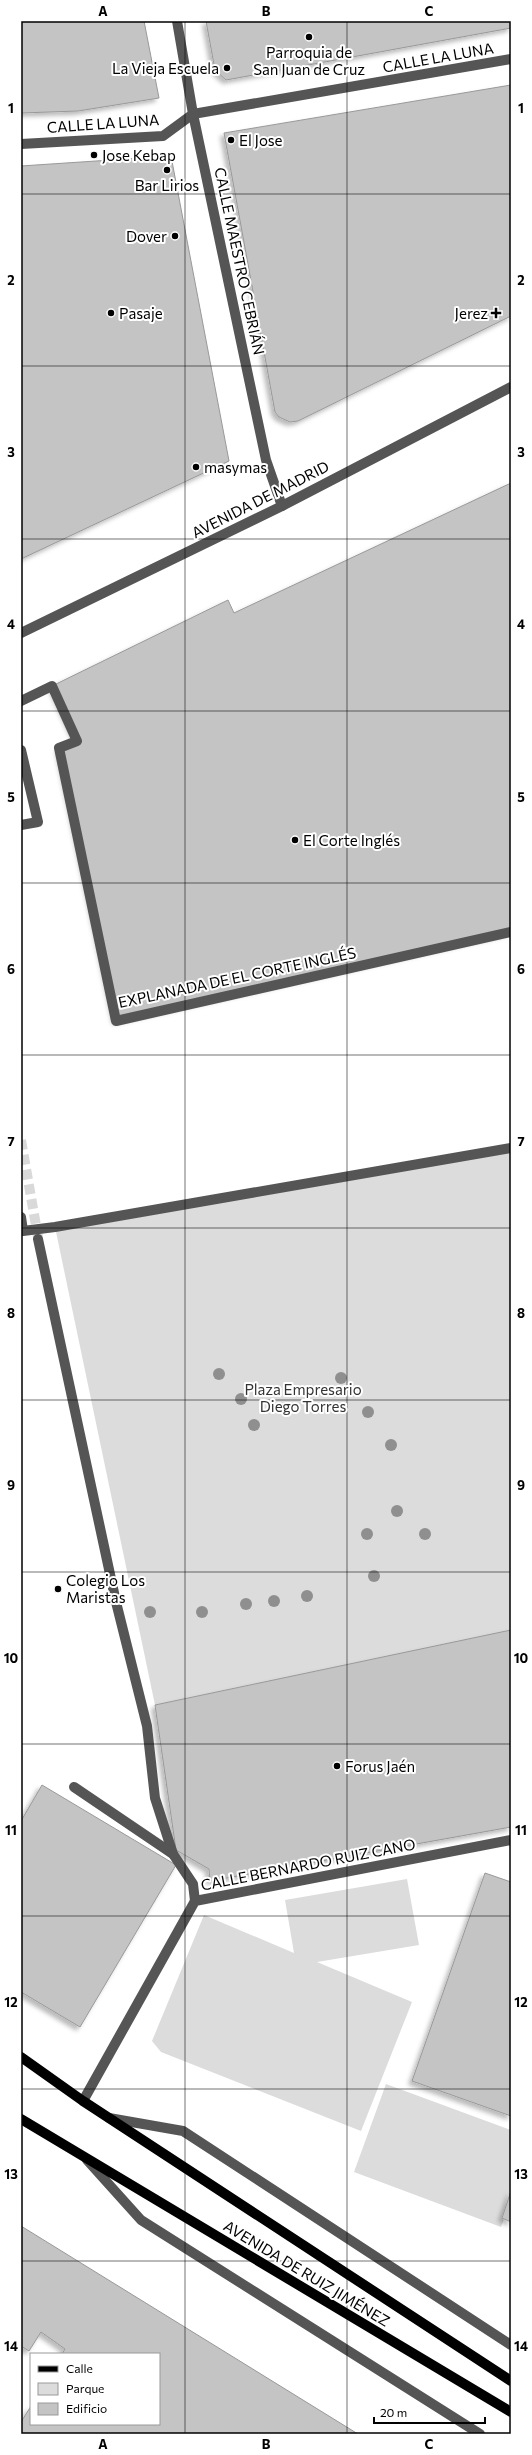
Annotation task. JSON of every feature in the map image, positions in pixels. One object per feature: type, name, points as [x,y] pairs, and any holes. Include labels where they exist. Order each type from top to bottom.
[{"type":"main road","name":"AVENIDA DE RUIZ JIMÉNEZ","points":[[21,2057],[83,2101],[511,2381]]},
{"type":"main road","name":"AVENIDA DE RUIZ JIMÉNEZ","points":[[21,2119],[87,2160],[511,2412]]},
{"type":"street","name":"CALLE MAESTRO CEBRIÁN","points":[[177,21],[193,114],[266,460],[282,506]]},
{"type":"street","name":"CALLE LA LUNA","points":[[21,144],[163,136],[193,114],[511,59]]},
{"type":"street","name":"AVENIDA DE MADRID","points":[[21,633],[282,506],[511,387]]},
{"type":"street","name":"EXPLANADA DE EL CORTE INGLÉS","points":[[21,701],[52,686],[77,741],[60,748],[116,1021],[511,932]]},
{"type":"street","points":[[21,750],[38,822],[21,825]]},
{"type":"street","points":[[21,1217],[23,1231],[55,1228],[511,1148]]},
{"type":"street","points":[[38,1239],[116,1602],[147,1726],[155,1798],[173,1854],[194,1884],[195,1901]]},
{"type":"street","points":[[74,1787],[173,1854]]},
{"type":"street","name":"CALLE BERNARDO RUIZ CANO","points":[[83,2101],[195,1901],[511,1840]]},
{"type":"street","name":"AVENIDA DE RUIZ JIMÉNEZ","points":[[109,2118],[183,2131],[511,2345]]},
{"type":"street","name":"AVENIDA DE RUIZ JIMÉNEZ","points":[[87,2160],[141,2220],[480,2434]]},
{"type":"green space","name":"Plaza Empresario Diego Torres","points":[[511,1148],[511,1630],[155,1705],[55,1227]]},
{"type":"green space","points":[[407,1879],[419,1945],[317,1962],[412,2002],[361,2131],[161,2052],[152,2041],[204,1915],[294,1953],[285,1900]]},
{"type":"green space","points":[[386,2084],[511,2130],[511,2200],[501,2227],[354,2172]]},
{"type":"building","points":[[21,21],[144,21],[159,98],[78,111],[21,113]]},
{"type":"building","points":[[206,21],[511,21],[511,28],[226,80],[215,70]]},
{"type":"building","points":[[511,85],[511,316],[298,421],[290,422],[279,417],[275,412],[224,133]]},
{"type":"building","name":"Pasaje","points":[[171,156],[229,461],[21,559],[21,166]]},
{"type":"building","name":"El Corte Inglés","points":[[511,483],[511,932],[116,1021],[59,748],[77,741],[52,686],[228,600],[234,613]]},
{"type":"building","name":"Forus Jaén","points":[[511,1630],[511,1827],[210,1881],[209,1869],[176,1850],[155,1705]]},
{"type":"building","points":[[42,1785],[176,1865],[80,2027],[21,1992],[21,1821]]},
{"type":"building","points":[[485,1873],[511,1882],[511,2116],[412,2081]]},
{"type":"building","points":[[511,2191],[511,2222],[502,2218]]},
{"type":"building","points":[[21,2226],[358,2434],[21,2434],[21,2422],[30,2408],[30,2425],[160,2425],[160,2353],[63,2353],[65,2349],[41,2332],[29,2351],[21,2346]]},
{"type":"tunnel","points":[[21,1140],[38,1237]]},
{"type":"place","name":"Parroquia de San Juan de Cruz","points":[[309,37]]},
{"type":"place","name":"La Vieja Escuela","points":[[227,68]]},
{"type":"place","name":"El Jose","points":[[231,140]]},
{"type":"place","name":"Jose Kebap","points":[[94,155]]},
{"type":"place","name":"Bar Lirios","points":[[167,170]]},
{"type":"place","name":"Dover","points":[[175,236]]},
{"type":"place","name":"Pasaje","points":[[111,313]]},
{"type":"place","name":"Jerez","points":[[496,313]]},
{"type":"place","name":"masymas","points":[[196,467]]},
{"type":"place","name":"El Corte Inglés","points":[[295,840]]},
{"type":"place","name":"Colegio Los Maristas","points":[[58,1589]]},
{"type":"place","name":"Forus Jaén","points":[[337,1766]]}]
